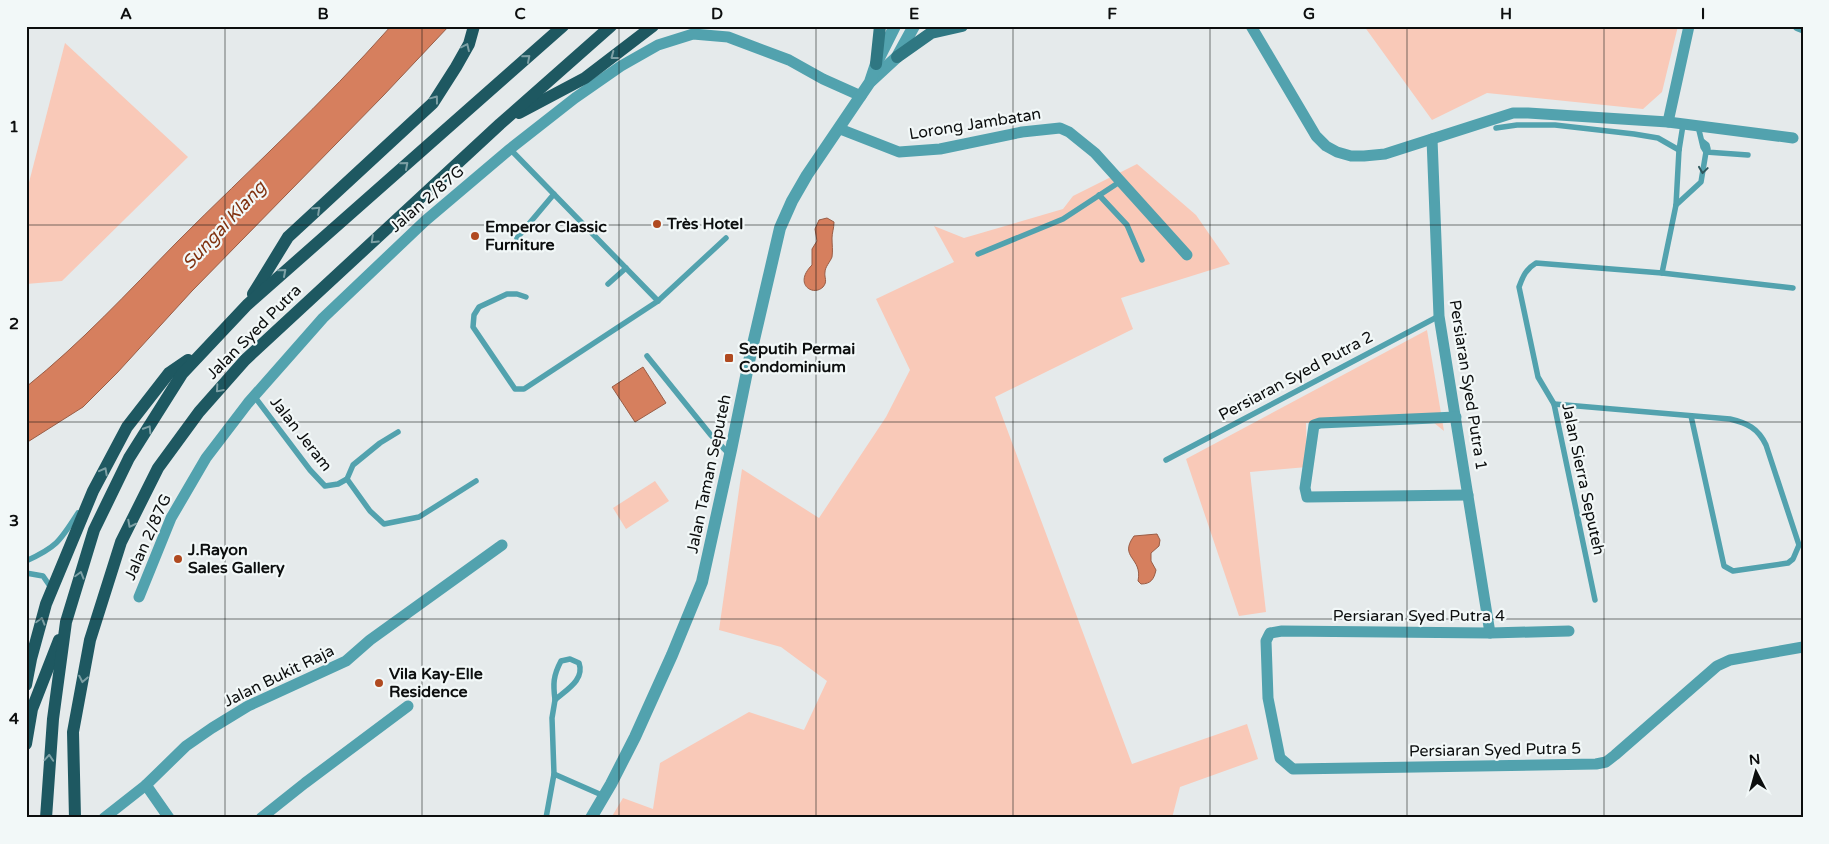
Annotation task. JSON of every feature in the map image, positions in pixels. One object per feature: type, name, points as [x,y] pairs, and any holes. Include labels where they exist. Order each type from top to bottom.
[{"type":"main road","points":[[247,305],[288,237],[433,102],[469,44],[474,26]]},
{"type":"main road","name":"Jalan Syed Putra","points":[[46,818],[52,719],[66,622],[94,530],[129,458],[182,374],[247,305],[563,26]]},
{"type":"main road","name":"Jalan Syed Putra","points":[[75,818],[73,732],[90,640],[121,542],[158,468],[199,412],[244,360],[500,124],[611,26]]},
{"type":"main road","points":[[500,124],[584,78],[653,26]]},
{"type":"main road","points":[[876,64],[880,26]]},
{"type":"main road","points":[[897,56],[931,33],[962,26]]},
{"type":"main road","points":[[26,685],[31,659],[52,589],[93,491],[127,427],[169,373],[208,346]]},
{"type":"main road","points":[[26,744],[36,696],[66,622]]},
{"type":"street","name":"Jalan Taman Seputeh","points":[[870,82],[876,64],[895,26]]},
{"type":"street","name":"Jalan Taman Seputeh","points":[[591,818],[628,751],[672,655],[702,582],[750,357],[780,228],[792,201],[807,175],[840,129],[870,82],[897,56],[914,26]]},
{"type":"street","points":[[1251,26],[1316,136],[1326,146],[1351,156],[1385,154],[1513,113],[1668,122],[1682,129],[1698,126],[1793,138]]},
{"type":"street","points":[[1668,122],[1689,26]]},
{"type":"street","points":[[1798,26],[1803,28]]},
{"type":"street","name":"Jalan 2/87G","points":[[138,598],[170,518],[206,458],[254,396],[323,318],[425,221],[510,149],[575,98],[621,66],[658,45],[693,34],[728,37],[789,60],[823,79],[861,96]]},
{"type":"street","name":"Lorong Jambatan","points":[[840,129],[899,152],[940,149],[1022,132],[1060,128],[1069,132],[1095,153],[1187,254]]},
{"type":"street","name":"Persiaran Syed Putra 1","points":[[1432,139],[1438,316],[1490,633]]},
{"type":"street","points":[[1456,417],[1320,423],[1314,425],[1305,488],[1307,497],[1468,495]]},
{"type":"street","name":"Jalan Bukit Raja","points":[[104,818],[146,785],[186,746],[212,728],[248,706],[346,661],[370,640],[502,545]]},
{"type":"street","name":"Persiaran Syed Putra 4","points":[[1270,633],[1282,631],[1490,633],[1569,631]]},
{"type":"street","name":"Persiaran Syed Putra 5","points":[[1270,633],[1266,640],[1268,698],[1280,758],[1293,769],[1566,765],[1606,762],[1717,666],[1730,660],[1803,647]]},
{"type":"street","points":[[261,818],[408,706]]},
{"type":"street","points":[[146,785],[169,818]]},
{"type":"lane","points":[[1496,128],[1517,124],[1625,133],[1658,138],[1679,150]]},
{"type":"lane","points":[[1676,205],[1701,182],[1706,152],[1698,126]]},
{"type":"lane","points":[[1662,272],[1676,205],[1682,129]]},
{"type":"lane","points":[[510,149],[658,301]]},
{"type":"lane","points":[[1706,152],[1748,155]]},
{"type":"lane","points":[[978,254],[1063,219],[1121,182]]},
{"type":"lane","points":[[517,238],[554,194]]},
{"type":"lane","points":[[1099,195],[1127,225],[1142,260]]},
{"type":"lane","points":[[526,297],[508,294],[479,307],[474,315],[473,327],[515,389],[520,390],[658,301],[726,238]]},
{"type":"lane","name":"Jalan Sierra Seputeh","points":[[1595,600],[1554,404],[1538,376],[1519,287],[1524,274],[1536,263],[1662,272],[1793,288]]},
{"type":"lane","points":[[608,284],[626,268]]},
{"type":"lane","name":"Persiaran Syed Putra 2","points":[[1166,460],[1438,316]]},
{"type":"lane","points":[[647,356],[710,434],[730,455]]},
{"type":"lane","name":"Jalan Jeram","points":[[254,396],[324,486],[338,484],[347,479],[353,465],[380,443],[398,432]]},
{"type":"lane","points":[[1554,404],[1730,419],[1755,428],[1762,436],[1799,545],[1794,559],[1788,563],[1733,571],[1724,566],[1691,416]]},
{"type":"lane","points":[[347,479],[370,511],[384,524],[420,517],[476,481]]},
{"type":"lane","points":[[26,561],[43,554],[59,542],[93,491]]},
{"type":"lane","points":[[26,572],[43,576],[52,589]]},
{"type":"lane","points":[[546,818],[554,774],[552,718],[555,700],[553,687],[555,673],[561,661],[570,660],[579,663],[581,670],[579,678],[555,700]]},
{"type":"lane","points":[[554,774],[604,796]]},
{"type":"shaded area","points":[[1364,26],[1678,26],[1662,92],[1643,109],[1487,93],[1432,120]]},
{"type":"shaded area","points":[[65,43],[188,157],[62,281],[26,284],[26,194]]},
{"type":"shaded area","points":[[1137,164],[1196,215],[1230,264],[1121,298],[1133,329],[995,397],[1132,764],[1247,724],[1258,759],[1180,787],[1172,818],[611,818],[623,798],[653,809],[660,763],[749,712],[804,730],[827,681],[781,647],[719,630],[742,469],[819,518],[886,417],[910,370],[876,299],[954,262],[934,226],[964,238],[1063,209],[1073,196]]},
{"type":"shaded area","points":[[1427,330],[1444,431],[1423,414],[1306,423],[1307,467],[1250,472],[1266,612],[1239,616],[1186,459]]},
{"type":"shaded area","points":[[655,481],[669,501],[626,529],[613,508]]},
{"type":"water","name":"Sungai Klang","points":[[391,26],[449,26],[192,291],[83,407],[26,443],[26,387],[104,317],[177,242],[313,109]]},
{"type":"water","points":[[827,218],[834,222],[832,257],[825,270],[826,281],[823,287],[819,290],[814,290],[807,287],[804,283],[804,278],[812,265],[812,249],[817,241],[815,229],[819,220]]},
{"type":"water","points":[[643,367],[666,403],[635,422],[612,387]]},
{"type":"water","points":[[1157,534],[1160,540],[1159,546],[1151,553],[1151,561],[1156,570],[1150,582],[1141,584],[1138,581],[1139,573],[1137,567],[1130,554],[1130,543],[1134,536]]},
{"type":"place","name":"Très Hotel","points":[[657,224]]},
{"type":"place","name":"Emperor Classic Furniture","points":[[475,236]]},
{"type":"place","name":"Seputih Permai Condominium","points":[[729,358]]},
{"type":"place","name":"J.Rayon Sales Gallery","points":[[178,559]]},
{"type":"place","name":"Vila Kay-Elle Residence","points":[[379,683]]}]
